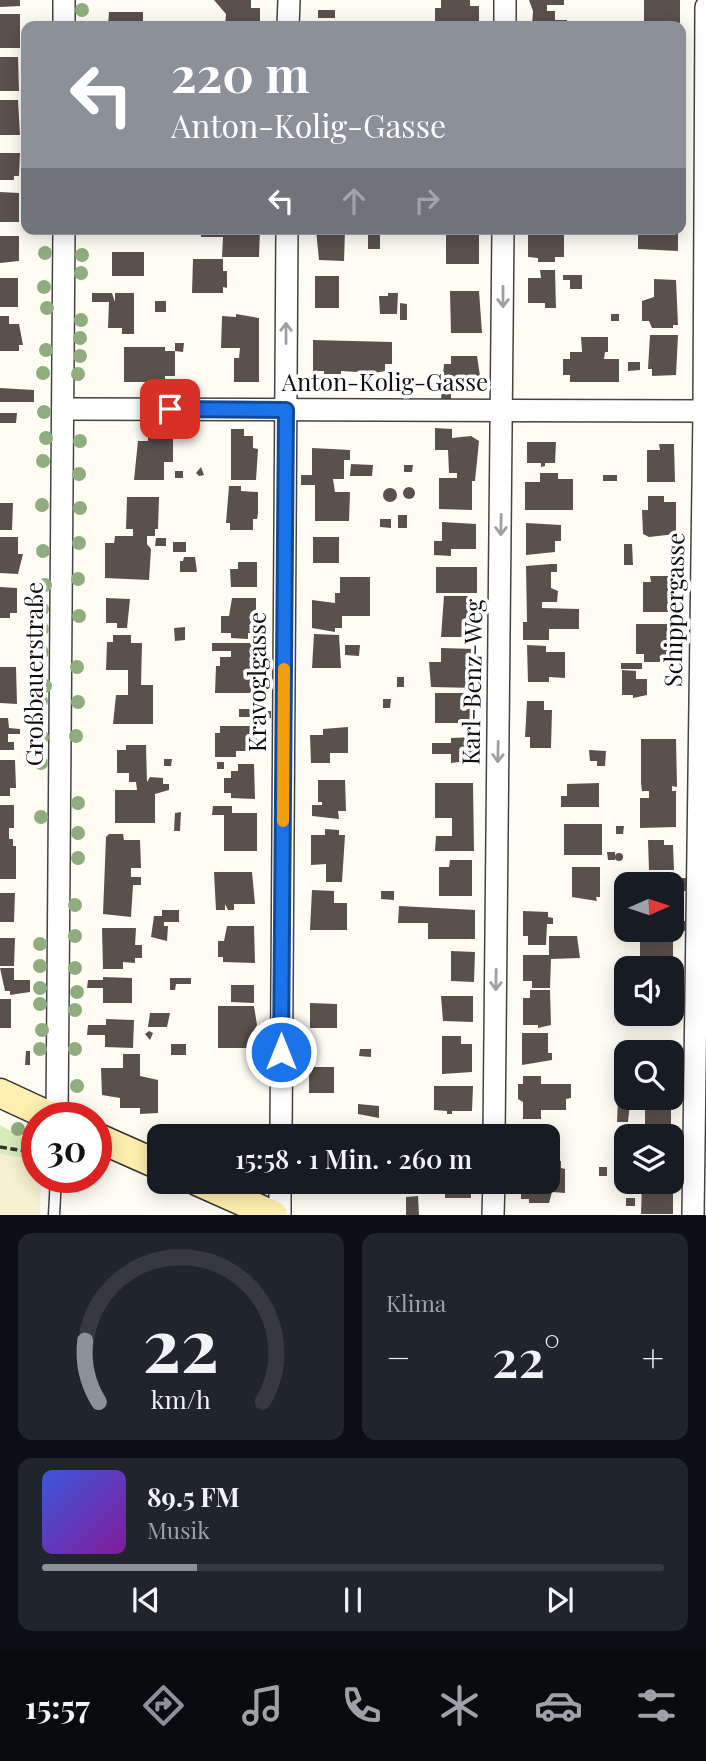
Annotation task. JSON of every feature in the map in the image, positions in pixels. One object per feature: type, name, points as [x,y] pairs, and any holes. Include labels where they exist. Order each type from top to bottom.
[{"type":"street","points":[[64,0],[64,21]]},
{"type":"street","points":[[288,21],[289,0]]},
{"type":"street","points":[[505,0],[505,21]]},
{"type":"street","name":"Schippergasse","points":[[693,1215],[705,411],[706,7]]},
{"type":"street","name":"Großbauerstraße","points":[[56,1102],[64,235]]},
{"type":"street","name":"Kravoglgasse","points":[[281,1124],[287,235]]},
{"type":"street","name":"Karl-Benz-Weg","points":[[494,1124],[503,235]]},
{"type":"street","name":"Anton-Kolig-Gasse","points":[[63,409],[705,411]]},
{"type":"street","points":[[0,1093],[21,1102]]},
{"type":"street","points":[[112,1144],[147,1160]]},
{"type":"street","points":[[226,1194],[273,1215]]},
{"type":"street","points":[[280,1194],[280,1215]]},
{"type":"street","points":[[493,1215],[494,1194]]},
{"type":"lane","points":[[54,1215],[55,1193]]},
{"type":"path","points":[[0,1147],[21,1150]]},
{"type":"shaded area","points":[[0,1154],[21,1157],[21,1193],[41,1193],[40,1215],[0,1215]]},
{"type":"green space","points":[[0,1125],[21,1136],[21,1157],[0,1154]]},
{"type":"building","points":[[0,0],[20,0],[20,6],[0,7]]},
{"type":"building","points":[[214,0],[251,0],[251,8],[260,8],[260,21],[225,21],[226,14]]},
{"type":"building","points":[[441,0],[470,0],[470,6],[479,6],[479,21],[435,21],[435,8],[441,8]]},
{"type":"building","points":[[529,0],[564,0],[564,5],[547,5],[547,11],[555,11],[555,20],[567,21],[532,21],[533,11]]},
{"type":"building","points":[[644,0],[680,0],[680,21],[644,21]]},
{"type":"building","points":[[318,10],[335,10],[335,18],[318,18]]},
{"type":"building","points":[[109,12],[143,12],[143,21],[108,21]]},
{"type":"building","points":[[0,14],[20,14],[20,48],[0,48]]},
{"type":"building","points":[[0,57],[18,57],[19,91],[0,91]]},
{"type":"building","points":[[0,100],[18,100],[20,135],[0,135]]},
{"type":"building","points":[[0,153],[20,153],[19,176],[14,176],[14,180],[0,180]]},
{"type":"building","points":[[0,192],[19,193],[19,222],[0,222]]},
{"type":"building","points":[[260,235],[259,257],[222,257],[223,237],[201,237]]},
{"type":"building","points":[[316,235],[345,235],[344,261],[319,260]]},
{"type":"building","points":[[368,235],[380,235],[380,249],[368,249]]},
{"type":"building","points":[[446,235],[479,235],[479,264],[446,264]]},
{"type":"building","points":[[528,235],[564,235],[564,257],[555,257],[555,262],[538,262],[538,258],[528,257]]},
{"type":"building","points":[[638,235],[678,235],[678,251],[638,249]]},
{"type":"building","points":[[0,236],[19,236],[19,261],[0,263]]},
{"type":"building","points":[[112,252],[144,252],[144,276],[112,276]]},
{"type":"building","points":[[193,259],[223,259],[223,271],[227,271],[227,288],[223,287],[223,293],[192,293]]},
{"type":"building","points":[[540,270],[555,270],[556,308],[545,308],[545,303],[528,303],[528,278],[541,278]]},
{"type":"building","points":[[563,275],[582,275],[582,289],[570,289],[570,280],[563,280]]},
{"type":"building","points":[[315,276],[339,276],[339,308],[315,308]]},
{"type":"building","points":[[0,278],[18,278],[18,307],[0,307]]},
{"type":"building","points":[[654,279],[676,280],[678,325],[673,325],[673,328],[652,328],[649,321],[642,321],[642,301],[654,297]]},
{"type":"building","points":[[450,291],[479,291],[482,333],[451,333]]},
{"type":"building","points":[[92,293],[112,293],[115,302],[115,293],[134,293],[134,334],[122,334],[122,328],[108,328],[109,302],[92,302]]},
{"type":"building","points":[[388,293],[398,293],[397,314],[380,314],[379,296],[388,296]]},
{"type":"building","points":[[155,301],[166,301],[166,312],[155,312]]},
{"type":"building","points":[[400,303],[407,304],[407,320],[400,320]]},
{"type":"building","points":[[236,314],[259,318],[259,382],[234,382],[234,358],[239,358],[240,348],[221,348],[222,316],[236,317]]},
{"type":"building","points":[[611,314],[619,314],[619,321],[611,321]]},
{"type":"building","points":[[0,316],[9,316],[9,324],[19,324],[23,345],[19,345],[19,351],[0,351]]},
{"type":"building","points":[[650,335],[678,335],[676,375],[652,376],[652,369],[648,369]]},
{"type":"building","points":[[581,337],[608,337],[608,352],[605,352],[604,359],[619,359],[619,382],[570,382],[570,375],[563,375],[563,359],[570,359],[570,352],[582,352]]},
{"type":"building","points":[[313,340],[392,342],[392,364],[385,364],[385,371],[374,373],[341,371],[341,374],[324,374],[324,371],[313,371]]},
{"type":"building","points":[[175,343],[184,343],[183,352],[175,351]]},
{"type":"building","points":[[124,347],[165,347],[165,351],[175,351],[175,376],[165,376],[165,382],[124,382]]},
{"type":"building","points":[[451,356],[477,356],[480,376],[477,376],[477,383],[451,383],[451,399],[441,399],[444,364],[451,364]]},
{"type":"building","points":[[628,362],[640,362],[640,370],[628,371]]},
{"type":"building","points":[[0,388],[34,390],[34,402],[0,402]]},
{"type":"building","points":[[0,413],[17,413],[16,423],[0,423]]},
{"type":"building","points":[[435,428],[452,429],[452,438],[471,436],[479,441],[475,481],[472,481],[472,510],[439,509],[439,478],[457,478],[457,473],[449,473],[448,450],[435,450]]},
{"type":"building","points":[[231,429],[244,429],[244,436],[253,436],[253,448],[258,449],[256,480],[231,480]]},
{"type":"building","points":[[148,437],[173,437],[173,462],[164,462],[164,480],[134,480],[138,441],[148,441]]},
{"type":"building","points":[[527,442],[556,442],[555,463],[545,463],[545,466],[541,467],[541,463],[527,463]]},
{"type":"building","points":[[659,444],[674,444],[675,482],[647,482],[647,450],[660,450]]},
{"type":"building","points":[[312,448],[350,450],[350,460],[344,460],[344,479],[333,479],[335,492],[350,492],[349,521],[315,521],[315,485],[301,485],[301,475],[312,475]]},
{"type":"building","points":[[351,464],[373,465],[372,476],[350,476]]},
{"type":"building","points":[[404,465],[413,465],[412,472],[404,472]]},
{"type":"building","points":[[201,467],[204,475],[199,476],[196,473]]},
{"type":"building","points":[[175,471],[183,471],[183,478],[175,478]]},
{"type":"building","points":[[540,473],[558,473],[558,479],[573,479],[573,510],[525,510],[525,482],[540,482]]},
{"type":"building","points":[[603,475],[617,475],[617,481],[603,481]]},
{"type":"building","points":[[229,486],[241,486],[241,491],[258,492],[258,513],[257,519],[253,519],[253,530],[230,530],[230,523],[226,523]]},
{"type":"building","points":[[409,487],[415,493],[409,499],[403,493]]},
{"type":"building","points":[[390,488],[395,490],[395,500],[390,502],[385,500],[383,495],[385,490]]},
{"type":"building","points":[[648,496],[664,496],[664,502],[676,502],[676,534],[649,537],[643,534],[642,510],[648,510]]},
{"type":"building","points":[[127,497],[159,497],[158,529],[155,529],[155,536],[147,536],[147,544],[151,549],[149,580],[105,578],[105,543],[114,543],[115,536],[133,536],[133,529],[126,529]]},
{"type":"building","points":[[0,503],[13,503],[12,530],[0,530]]},
{"type":"building","points":[[398,515],[407,515],[407,528],[398,528]]},
{"type":"building","points":[[380,519],[391,519],[391,528],[380,527]]},
{"type":"building","points":[[442,522],[476,524],[476,549],[451,549],[451,556],[434,555],[434,541],[442,541]]},
{"type":"building","points":[[526,523],[561,525],[561,541],[555,541],[555,552],[526,555]]},
{"type":"building","points":[[0,537],[18,537],[18,554],[23,554],[18,574],[0,573]]},
{"type":"building","points":[[313,537],[339,537],[339,563],[313,563]]},
{"type":"building","points":[[671,537],[682,537],[682,542],[672,542]]},
{"type":"building","points":[[156,538],[166,538],[166,546],[155,546]]},
{"type":"building","points":[[173,542],[186,542],[186,552],[173,552]]},
{"type":"building","points":[[624,544],[632,544],[633,565],[624,565]]},
{"type":"building","points":[[184,557],[195,557],[197,572],[180,572],[180,561],[183,561]]},
{"type":"building","points":[[238,562],[257,562],[257,587],[231,587],[230,569],[238,569]]},
{"type":"building","points":[[557,564],[557,572],[551,572],[551,588],[558,591],[557,602],[542,602],[542,608],[579,609],[579,629],[549,629],[549,640],[523,640],[523,622],[527,622],[526,566]]},
{"type":"building","points":[[436,567],[477,567],[477,593],[436,593]]},
{"type":"building","points":[[650,576],[673,576],[677,612],[643,612],[643,582],[651,582]]},
{"type":"building","points":[[340,577],[370,577],[370,616],[342,616],[342,628],[335,628],[335,632],[312,628],[312,600],[335,603],[335,593],[340,593]]},
{"type":"building","points":[[0,587],[17,588],[17,613],[10,613],[10,618],[0,618]]},
{"type":"building","points":[[444,596],[468,596],[469,610],[475,610],[474,637],[441,637]]},
{"type":"building","points":[[106,598],[130,599],[127,628],[117,628],[117,623],[106,623]]},
{"type":"building","points":[[232,598],[256,598],[256,633],[248,633],[248,639],[231,638],[231,633],[221,633],[221,616],[229,616]]},
{"type":"building","points":[[636,624],[677,624],[677,654],[673,654],[673,662],[644,662],[644,654],[636,654]]},
{"type":"building","points":[[185,627],[185,640],[175,641],[174,628]]},
{"type":"building","points":[[314,634],[339,635],[341,668],[312,668]]},
{"type":"building","points":[[113,635],[131,635],[131,643],[142,643],[141,685],[153,685],[153,724],[113,724],[116,695],[128,695],[128,670],[106,670],[107,642],[113,642]]},
{"type":"building","points":[[212,643],[256,643],[257,677],[251,677],[251,693],[215,693],[216,666],[220,666],[220,657],[231,657],[231,651],[212,651]]},
{"type":"building","points":[[345,645],[360,645],[359,656],[345,655]]},
{"type":"building","points":[[527,645],[546,646],[546,652],[565,652],[565,678],[549,677],[549,682],[528,682]]},
{"type":"building","points":[[441,648],[475,649],[475,688],[431,687],[429,662],[441,662]]},
{"type":"building","points":[[621,663],[642,663],[642,669],[621,669]]},
{"type":"building","points":[[0,667],[16,667],[17,704],[0,703]]},
{"type":"building","points":[[622,670],[636,671],[636,679],[647,679],[647,695],[633,698],[633,695],[622,695]]},
{"type":"building","points":[[397,677],[404,677],[404,687],[397,687]]},
{"type":"building","points":[[435,693],[475,693],[475,723],[435,723]]},
{"type":"building","points":[[383,699],[391,699],[390,708],[383,708]]},
{"type":"building","points":[[527,701],[544,701],[544,710],[552,710],[551,748],[530,748],[530,737],[525,737]]},
{"type":"building","points":[[239,709],[255,709],[255,717],[239,717]]},
{"type":"building","points":[[259,711],[271,711],[271,718],[259,717]]},
{"type":"building","points":[[0,718],[8,718],[9,728],[20,729],[20,734],[8,734],[8,742],[14,742],[14,750],[0,750]]},
{"type":"building","points":[[220,726],[256,726],[257,751],[236,751],[236,757],[215,757],[215,733],[220,733]]},
{"type":"building","points":[[348,727],[348,753],[330,753],[330,763],[311,763],[310,735],[323,735],[323,729]]},
{"type":"building","points":[[474,737],[474,760],[451,763],[451,754],[432,754],[432,743],[451,743],[451,738]]},
{"type":"building","points":[[641,739],[676,739],[677,787],[672,786],[672,791],[676,791],[676,827],[640,828],[640,798],[649,798],[649,791],[642,791]]},
{"type":"building","points":[[126,745],[146,745],[147,782],[150,777],[163,778],[163,784],[169,784],[169,790],[155,794],[155,823],[115,823],[115,790],[137,790],[136,782],[129,782],[129,773],[117,773],[117,750],[126,750]]},
{"type":"building","points":[[589,750],[606,751],[605,766],[597,766],[597,761],[590,761]]},
{"type":"building","points":[[164,759],[172,759],[171,766],[164,766]]},
{"type":"building","points":[[0,760],[15,760],[16,788],[10,788],[10,796],[0,796]]},
{"type":"building","points":[[217,762],[224,762],[224,769],[217,769]]},
{"type":"building","points":[[238,764],[254,764],[255,799],[231,798],[231,793],[224,793],[224,778],[231,778],[231,771],[238,771]]},
{"type":"building","points":[[318,780],[345,780],[346,811],[338,811],[339,819],[312,816],[312,805],[322,805],[322,802],[318,802]]},
{"type":"building","points":[[435,783],[473,783],[474,851],[435,851],[436,836],[452,836],[452,818],[435,818]]},
{"type":"building","points":[[599,783],[599,807],[561,807],[561,796],[567,796],[567,784]]},
{"type":"building","points":[[0,805],[14,805],[14,828],[9,828],[9,839],[13,839],[13,846],[16,846],[16,879],[0,879]]},
{"type":"building","points":[[213,806],[232,806],[232,813],[257,813],[257,851],[224,851],[224,815],[212,815]]},
{"type":"building","points":[[181,812],[180,831],[174,831],[175,813]]},
{"type":"building","points":[[564,824],[602,824],[602,855],[564,855]]},
{"type":"building","points":[[616,826],[624,826],[623,834],[616,834]]},
{"type":"building","points":[[325,829],[339,830],[339,835],[345,835],[342,882],[326,882],[326,864],[311,865],[311,835],[325,835]]},
{"type":"building","points":[[109,834],[123,834],[124,840],[140,840],[141,868],[131,868],[131,877],[141,877],[141,885],[133,885],[131,917],[103,914],[106,837]]},
{"type":"building","points":[[648,840],[664,840],[664,845],[673,845],[674,870],[649,870]]},
{"type":"building","points":[[607,852],[615,852],[615,860],[608,860]]},
{"type":"building","points":[[619,853],[623,857],[619,861],[615,857]]},
{"type":"building","points":[[450,860],[472,860],[472,896],[439,896],[439,867],[449,867]]},
{"type":"building","points":[[572,867],[600,867],[600,897],[596,897],[597,901],[572,897]]},
{"type":"building","points":[[214,872],[252,872],[255,904],[234,904],[234,910],[228,910],[225,904],[225,910],[216,910]]},
{"type":"building","points":[[684,878],[689,878],[689,891],[684,891]]},
{"type":"building","points":[[312,890],[334,891],[334,903],[347,903],[347,930],[310,930]]},
{"type":"building","points":[[381,891],[394,891],[394,900],[381,899]]},
{"type":"building","points":[[0,893],[15,893],[14,922],[0,922]]},
{"type":"building","points":[[399,906],[475,910],[475,939],[428,939],[428,923],[398,923]]},
{"type":"building","points":[[162,910],[179,910],[179,922],[164,922],[164,926],[168,926],[167,941],[151,937],[154,916],[162,916]]},
{"type":"building","points":[[523,911],[548,912],[548,917],[553,918],[553,924],[547,924],[546,945],[528,945],[528,936],[523,936]]},
{"type":"building","points":[[684,921],[690,921],[690,931],[684,931]]},
{"type":"building","points":[[227,926],[254,926],[255,963],[223,962],[223,957],[218,957],[218,941],[224,941]]},
{"type":"building","points":[[102,928],[136,928],[135,945],[142,945],[142,958],[135,958],[135,963],[123,962],[123,969],[103,969]]},
{"type":"building","points":[[549,936],[577,936],[580,958],[551,959],[550,988],[532,988],[532,981],[523,981],[523,955],[549,955]]},
{"type":"building","points":[[0,938],[15,938],[14,966],[0,966]]},
{"type":"building","points":[[640,942],[673,942],[673,956],[640,956]]},
{"type":"building","points":[[451,951],[475,952],[474,982],[451,981]]},
{"type":"building","points":[[0,968],[14,968],[14,980],[30,980],[30,992],[10,995],[10,991],[5,991]]},
{"type":"building","points":[[103,977],[132,978],[132,1003],[103,1003],[103,988],[87,988],[88,980],[103,980]]},
{"type":"building","points":[[170,978],[191,978],[191,984],[176,984],[175,990],[170,990]]},
{"type":"building","points":[[231,985],[254,985],[254,1003],[231,1002]]},
{"type":"building","points":[[530,990],[550,990],[551,1025],[538,1028],[538,1025],[523,1025],[523,998],[530,998]]},
{"type":"building","points":[[441,996],[473,996],[473,1022],[443,1021]]},
{"type":"building","points":[[0,999],[11,999],[11,1028],[0,1028]]},
{"type":"building","points":[[310,1003],[337,1004],[337,1028],[310,1028]]},
{"type":"building","points":[[218,1006],[254,1006],[257,1025],[254,1030],[254,1048],[218,1048]]},
{"type":"building","points":[[150,1013],[170,1013],[167,1027],[148,1027]]},
{"type":"building","points":[[106,1019],[134,1020],[133,1048],[105,1047],[105,1035],[87,1035],[88,1025],[106,1025]]},
{"type":"building","points":[[149,1031],[153,1033],[150,1040],[145,1034]]},
{"type":"building","points":[[522,1033],[548,1033],[548,1053],[552,1053],[552,1060],[522,1065]]},
{"type":"building","points":[[442,1036],[461,1036],[461,1044],[472,1044],[472,1072],[442,1074]]},
{"type":"building","points":[[171,1044],[186,1044],[186,1055],[171,1055]]},
{"type":"building","points":[[360,1049],[371,1049],[371,1057],[359,1056]]},
{"type":"building","points":[[26,1051],[30,1051],[30,1065],[25,1065]]},
{"type":"building","points":[[123,1054],[140,1054],[140,1076],[158,1080],[158,1113],[140,1114],[140,1108],[120,1108],[120,1098],[102,1095],[101,1068],[123,1068]]},
{"type":"building","points":[[309,1067],[334,1067],[334,1093],[309,1093]]},
{"type":"building","points":[[523,1076],[541,1076],[541,1084],[571,1084],[571,1098],[566,1099],[566,1110],[541,1110],[541,1119],[523,1119],[523,1102],[518,1099],[518,1084],[523,1084]]},
{"type":"building","points":[[434,1086],[473,1086],[472,1111],[452,1111],[452,1114],[447,1114],[447,1111],[434,1110]]},
{"type":"building","points":[[358,1104],[379,1106],[379,1118],[358,1114]]},
{"type":"building","points":[[618,1110],[629,1110],[628,1122],[617,1122]]},
{"type":"building","points":[[645,1110],[671,1110],[671,1124],[645,1124]]},
{"type":"building","points":[[560,1161],[561,1168],[565,1169],[565,1193],[560,1193]]},
{"type":"building","points":[[599,1167],[607,1167],[607,1176],[599,1176]]},
{"type":"building","points":[[445,1194],[471,1194],[471,1198],[445,1198]]},
{"type":"building","points":[[521,1194],[551,1194],[549,1203],[529,1203],[529,1199],[521,1199]]},
{"type":"building","points":[[642,1194],[673,1194],[673,1214],[641,1214]]},
{"type":"building","points":[[418,1196],[419,1215],[406,1215],[406,1197]]},
{"type":"building","points":[[626,1198],[635,1198],[635,1206],[626,1206]]},
{"type":"slow traffic","points":[[283,821],[284,669]]},
{"type":"route","points":[[170,409],[286,410],[281,1052]]}]
